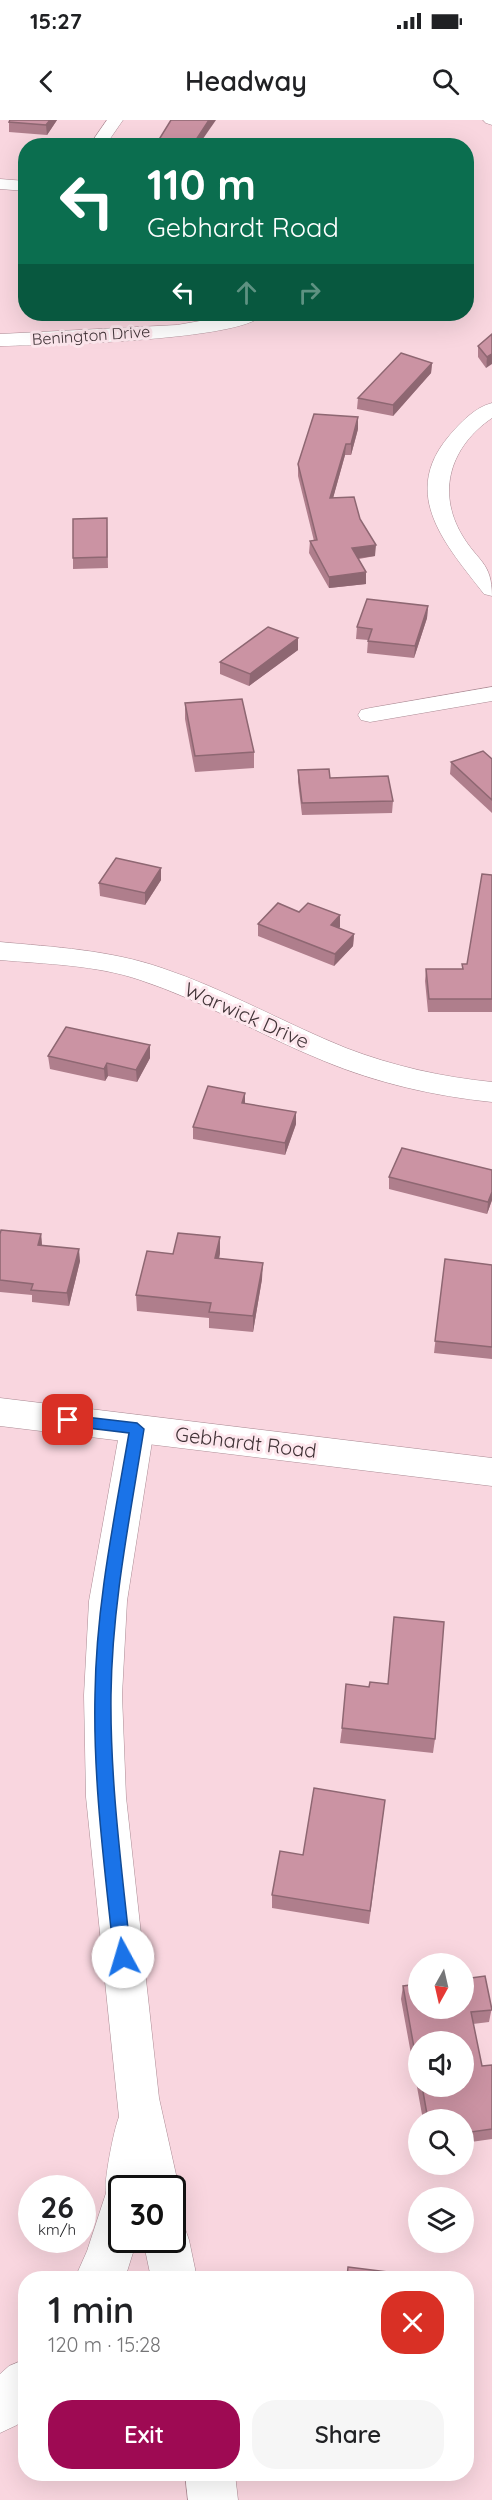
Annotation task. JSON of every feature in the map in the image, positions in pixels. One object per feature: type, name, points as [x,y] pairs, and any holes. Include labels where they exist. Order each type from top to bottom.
[{"type":"street","points":[[103,138],[115,120]]},
{"type":"street","points":[[0,184],[18,185]]},
{"type":"street","name":"Benington Drive","points":[[0,340],[107,336],[240,321]]},
{"type":"street","points":[[492,409],[472,422],[447,451],[437,480],[438,499],[446,525],[492,589]]},
{"type":"street","points":[[369,715],[492,694]]},
{"type":"street","name":"Warwick Drive","points":[[0,951],[79,958],[147,973],[217,1000],[363,1065],[421,1081],[492,1092]]},
{"type":"street","name":"Gebhardt Road","points":[[0,1412],[492,1472]]},
{"type":"street","points":[[137,1429],[108,1601],[103,1695],[106,1797],[137,2098],[153,2175]]},
{"type":"street","points":[[130,2175],[137,2098]]},
{"type":"street","points":[[102,2271],[110,2253]]},
{"type":"street","points":[[169,2253],[173,2271]]},
{"type":"street","points":[[0,2408],[18,2391]]},
{"type":"street","points":[[211,2481],[213,2500]]},
{"type":"building","points":[[10,120],[50,120],[46,125],[9,122]]},
{"type":"building","points":[[171,120],[209,120],[197,138],[160,138]]},
{"type":"building","points":[[492,334],[492,354],[487,357],[478,346]]},
{"type":"building","points":[[401,353],[432,363],[393,405],[358,398]]},
{"type":"building","points":[[314,414],[358,417],[351,444],[346,444],[330,498],[354,497],[360,519],[376,545],[352,548],[366,572],[329,577],[310,541],[317,540],[298,464]]},
{"type":"building","points":[[107,518],[107,557],[73,558],[73,519]]},
{"type":"building","points":[[367,599],[428,606],[415,646],[368,641],[372,629],[357,627]]},
{"type":"building","points":[[268,627],[298,638],[250,674],[220,662]]},
{"type":"building","points":[[242,699],[254,752],[195,756],[185,703]]},
{"type":"building","points":[[483,751],[492,759],[492,800],[451,762]]},
{"type":"building","points":[[329,769],[330,778],[388,776],[393,801],[302,803],[298,770]]},
{"type":"building","points":[[116,858],[161,868],[145,893],[99,883]]},
{"type":"building","points":[[482,874],[492,875],[492,999],[429,999],[426,969],[463,969],[462,964],[467,964]]},
{"type":"building","points":[[278,903],[299,912],[308,903],[340,915],[331,925],[354,934],[335,954],[258,924]]},
{"type":"building","points":[[66,1027],[150,1045],[136,1070],[107,1063],[104,1069],[48,1056]]},
{"type":"building","points":[[208,1086],[245,1093],[242,1103],[296,1112],[285,1143],[193,1127]]},
{"type":"building","points":[[402,1148],[492,1170],[492,1192],[488,1202],[389,1177]]},
{"type":"building","points":[[1,1230],[41,1234],[38,1245],[79,1249],[67,1293],[31,1290],[33,1284],[0,1280]]},
{"type":"building","points":[[178,1233],[220,1237],[215,1258],[263,1263],[253,1316],[209,1312],[211,1303],[136,1295],[147,1251],[173,1254]]},
{"type":"building","points":[[445,1259],[492,1265],[492,1347],[435,1341]]},
{"type":"building","points":[[394,1617],[444,1622],[435,1739],[342,1728],[346,1684],[369,1687],[370,1682],[388,1684]]},
{"type":"building","points":[[314,1788],[385,1800],[370,1911],[272,1895],[280,1851],[303,1855]]},
{"type":"building","points":[[485,1976],[492,2010],[474,2012],[474,1978]]},
{"type":"building","points":[[408,1985],[408,2014],[403,1986]]},
{"type":"building","points":[[409,2019],[472,2019],[482,2066],[492,2065],[492,2129],[474,2132],[474,2109],[426,2109],[424,2097],[474,2097],[474,2031],[411,2031]]},
{"type":"building","points":[[348,2267],[380,2271],[348,2271]]},
{"type":"route","points":[[68,1420],[137,1429],[108,1601],[103,1695],[106,1797],[123,1957]]}]
